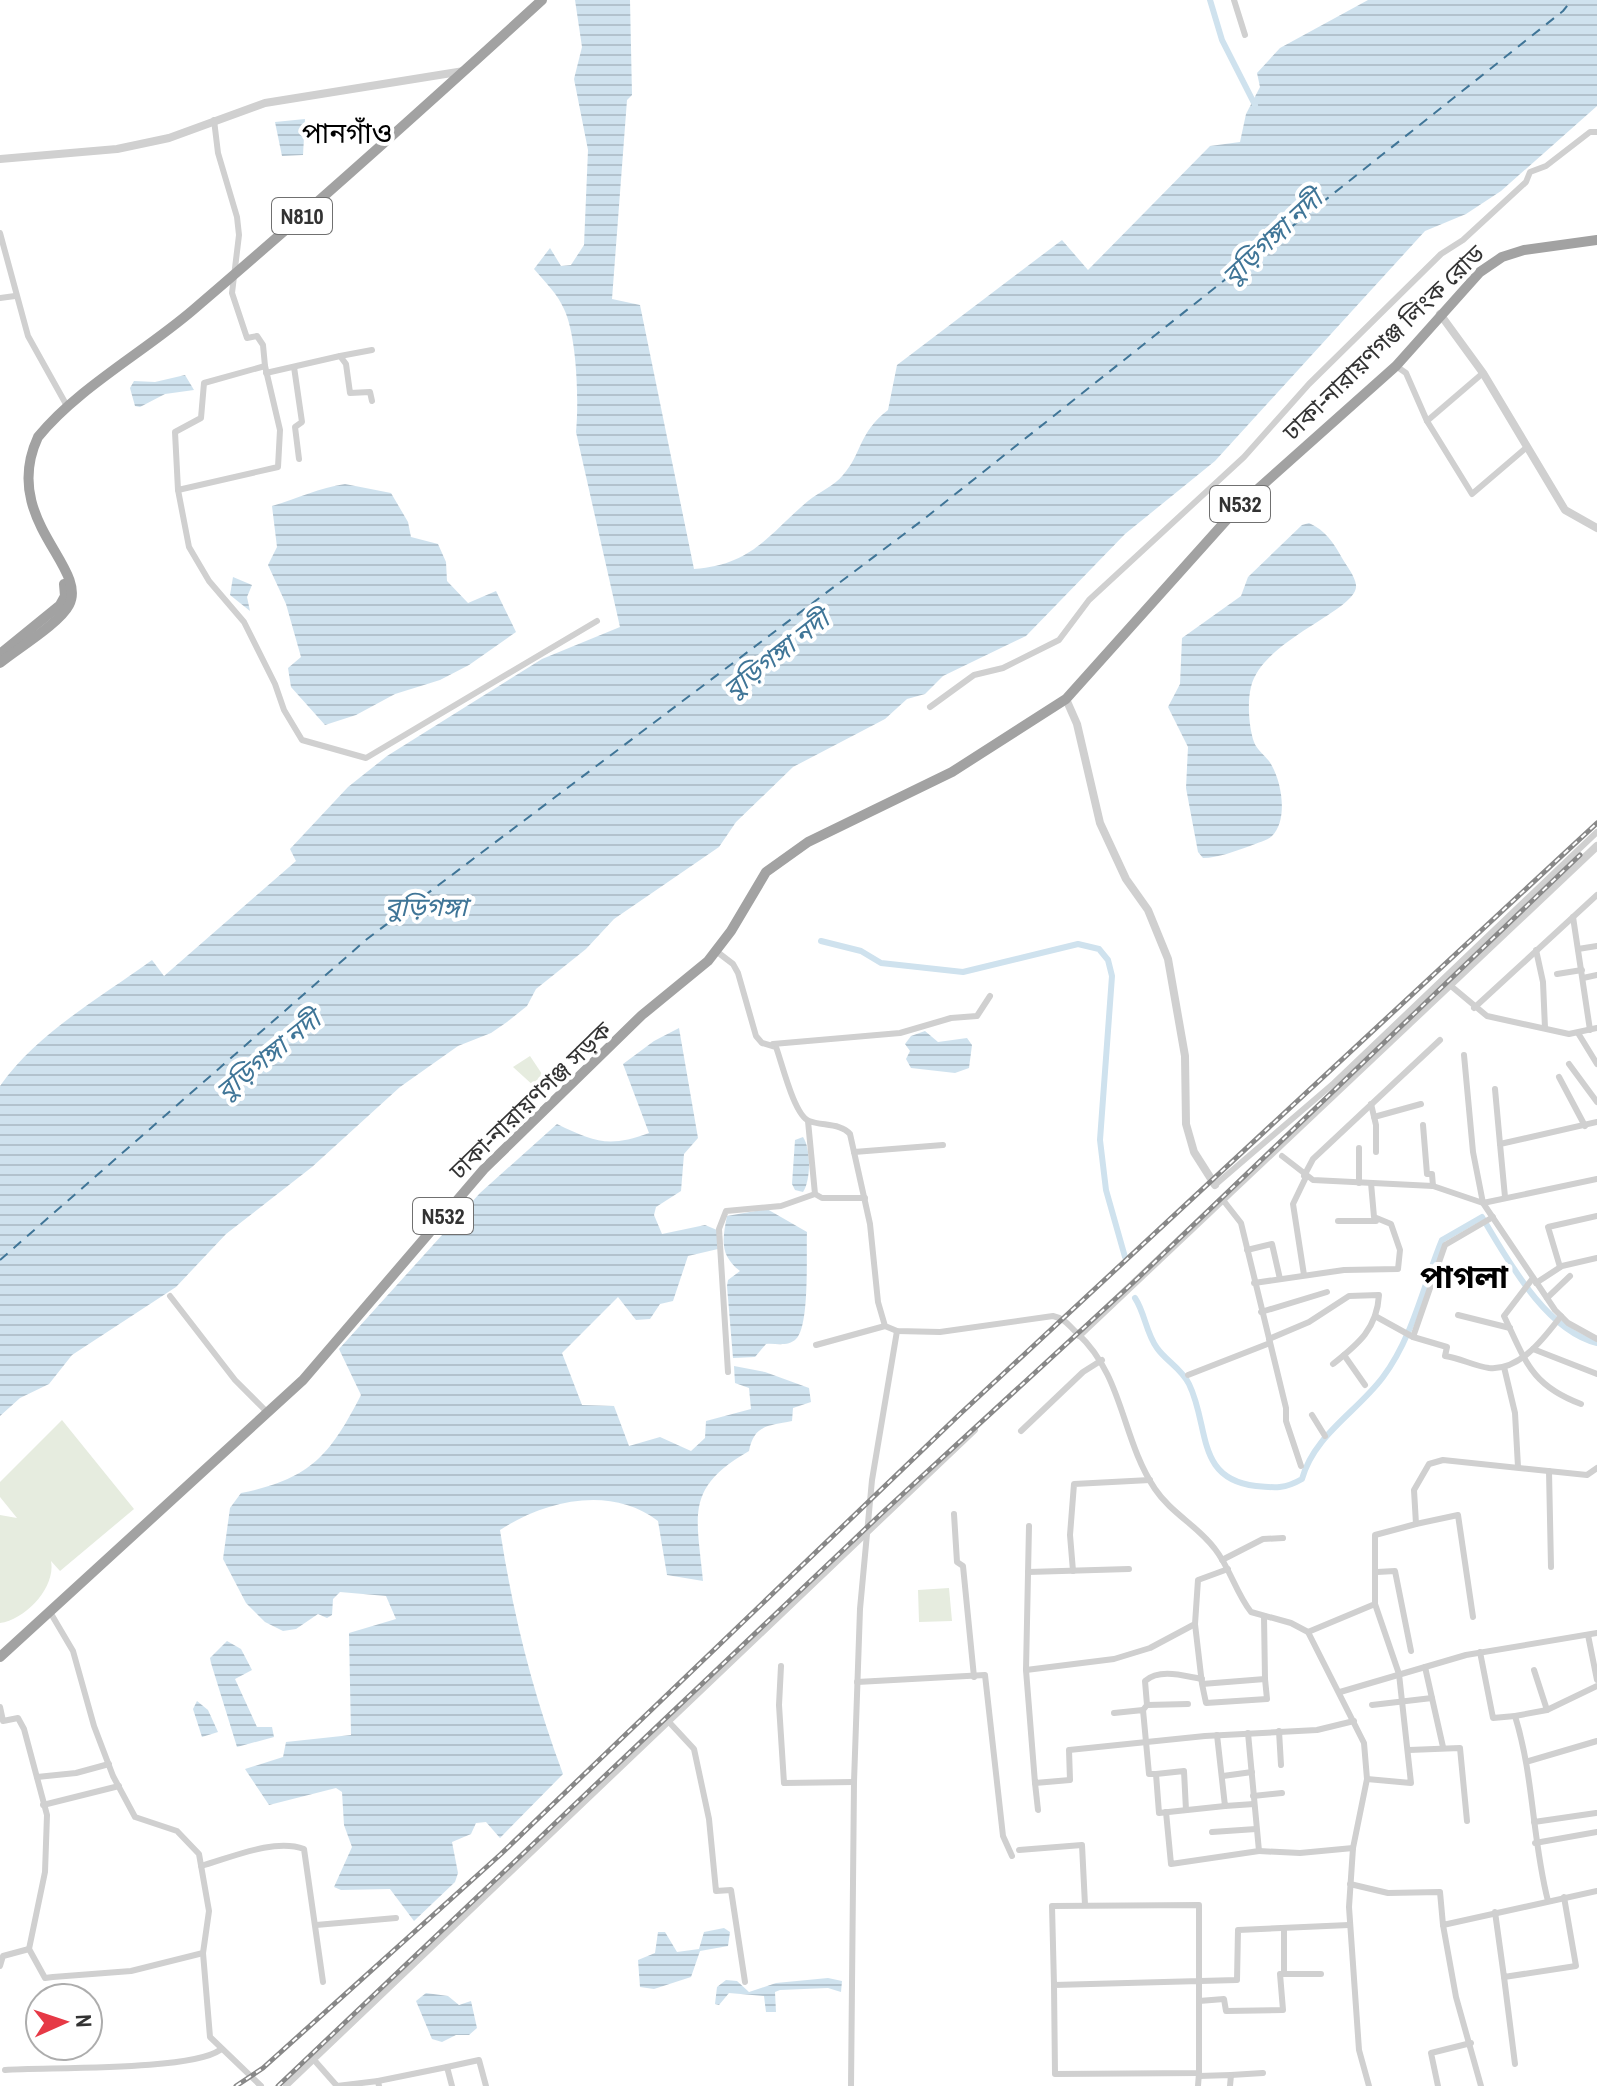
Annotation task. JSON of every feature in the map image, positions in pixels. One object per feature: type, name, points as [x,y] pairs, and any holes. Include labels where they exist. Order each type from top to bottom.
[{"type":"highway","name":"N810","points":[[0,663],[65,611],[72,595],[68,578],[29,529],[19,494],[20,477],[29,451],[53,421],[67,406],[150,347],[233,276],[542,0]]},
{"type":"highway","name":"ঢাকা-নারায়ণগঞ্জ লিংক রোড","points":[[896,798],[952,772],[1066,699],[1240,505],[1396,366],[1480,272],[1502,257],[1597,240]]},
{"type":"highway","name":"N810","points":[[16,488],[26,452],[34,438],[53,421]]},
{"type":"highway","points":[[0,654],[63,601],[64,585],[37,547]]},
{"type":"highway","name":"ঢাকা-নারায়ণগঞ্জ সড়ক","points":[[0,1657],[322,1359],[484,1169],[618,1043],[642,1015],[716,951],[766,872],[808,842],[896,798]]},
{"type":"street","points":[[1234,0],[1245,35]]},
{"type":"street","points":[[0,159],[117,149],[169,138],[214,120],[292,97],[465,71]]},
{"type":"street","points":[[178,490],[278,467],[280,430],[263,345],[257,336],[247,338],[232,293],[239,235],[237,217],[218,153],[214,120]]},
{"type":"street","points":[[930,707],[974,675],[1003,668],[1059,640],[1089,600],[1244,457],[1309,384],[1441,254],[1463,240],[1526,182],[1530,172],[1546,166],[1590,132],[1597,132]]},
{"type":"street","points":[[0,233],[28,336],[67,406]]},
{"type":"street","points":[[0,298],[15,296]]},
{"type":"street","points":[[1440,314],[1483,373],[1565,510],[1597,528]]},
{"type":"street","points":[[372,350],[204,383],[201,418],[175,432],[178,490],[189,547],[209,581],[244,622],[275,684],[284,710],[302,740],[366,758],[597,621]]},
{"type":"street","points":[[340,356],[346,364],[350,393],[370,392],[372,401]]},
{"type":"street","points":[[1396,366],[1406,373],[1427,421],[1472,494],[1527,447]]},
{"type":"street","points":[[294,367],[302,422],[295,427],[299,459]]},
{"type":"street","points":[[1427,421],[1483,373]]},
{"type":"street","points":[[1066,699],[1077,724],[1100,823],[1126,879],[1148,910],[1168,959],[1185,1056],[1186,1124],[1194,1152],[1215,1185],[1334,1083],[1597,832]]},
{"type":"street","points":[[1079,1335],[1597,846]]},
{"type":"street","points":[[1474,1008],[1597,895]]},
{"type":"street","points":[[1451,986],[1487,1016],[1578,1033],[1593,1029],[1573,917]]},
{"type":"street","points":[[1578,949],[1597,946]]},
{"type":"street","points":[[1536,950],[1543,982],[1545,1028]]},
{"type":"street","points":[[716,951],[733,964],[738,973],[759,1041],[773,1044],[900,1033],[951,1018],[977,1016],[990,996]]},
{"type":"street","points":[[1557,974],[1597,975]]},
{"type":"street","points":[[1578,1033],[1597,1064]]},
{"type":"street","points":[[1304,1275],[1293,1204],[1313,1159],[1440,1040]]},
{"type":"street","points":[[773,1044],[794,1100],[812,1129],[815,1194]]},
{"type":"street","points":[[1464,1055],[1473,1152],[1483,1203],[1561,1316],[1581,1332],[1597,1339]]},
{"type":"street","points":[[1569,1064],[1597,1102]]},
{"type":"street","points":[[1559,1077],[1585,1126]]},
{"type":"street","points":[[1495,1089],[1505,1197]]},
{"type":"street","points":[[1371,1104],[1376,1152]]},
{"type":"street","points":[[1374,1117],[1421,1104]]},
{"type":"street","points":[[808,1121],[847,1129],[865,1198],[878,1302],[885,1326]]},
{"type":"street","points":[[1500,1144],[1597,1122]]},
{"type":"street","points":[[1423,1125],[1427,1174],[1432,1174],[1433,1186]]},
{"type":"street","points":[[854,1152],[943,1145]]},
{"type":"street","points":[[1359,1148],[1359,1183]]},
{"type":"street","points":[[1282,1156],[1305,1176],[1359,1183],[1433,1186],[1483,1203],[1597,1179]]},
{"type":"street","points":[[1371,1183],[1376,1221]]},
{"type":"street","points":[[728,1372],[721,1218],[726,1211],[781,1206],[815,1194],[822,1198],[865,1198]]},
{"type":"street","points":[[1223,1200],[1241,1223],[1286,1408],[1286,1421],[1301,1466]]},
{"type":"street","points":[[1560,1267],[1548,1227],[1597,1216]]},
{"type":"street","points":[[1413,1337],[1445,1245],[1491,1218]]},
{"type":"street","points":[[1254,1283],[1304,1275],[1398,1269],[1400,1250],[1391,1224],[1338,1221]]},
{"type":"street","points":[[1247,1250],[1272,1244],[1280,1279]]},
{"type":"street","points":[[1581,1404],[1552,1393],[1524,1357],[1504,1316],[1524,1288],[1534,1280],[1560,1267],[1597,1258]]},
{"type":"street","points":[[1547,1298],[1570,1276]]},
{"type":"street","points":[[1261,1312],[1327,1292]]},
{"type":"street","points":[[1188,1375],[1309,1322],[1354,1295],[1379,1295],[1375,1316],[1362,1343],[1333,1364]]},
{"type":"street","points":[[170,1296],[235,1380],[267,1412]]},
{"type":"street","points":[[1458,1315],[1510,1328]]},
{"type":"street","points":[[816,1345],[885,1326],[897,1331],[940,1332],[1053,1316],[1066,1321],[1102,1360],[1150,1480],[1183,1522],[1209,1542],[1228,1569],[1246,1607],[1308,1632],[1364,1743],[1367,1779],[1353,1848],[1349,1925],[1359,2050],[1369,2086]]},
{"type":"street","points":[[1375,1316],[1413,1337],[1447,1347],[1445,1356],[1484,1367],[1504,1367],[1524,1357],[1561,1316]]},
{"type":"street","points":[[851,2086],[857,1682],[872,1480],[897,1331]]},
{"type":"street","points":[[1533,1349],[1597,1374]]},
{"type":"street","points":[[1344,1355],[1365,1385]]},
{"type":"street","points":[[1021,1431],[1083,1372],[1102,1360]]},
{"type":"street","points":[[1504,1367],[1515,1413],[1518,1467]]},
{"type":"street","points":[[1312,1415],[1325,1436]]},
{"type":"street","points":[[286,2086],[315,2061],[381,1992],[975,1430]]},
{"type":"street","points":[[1416,1524],[1414,1490],[1429,1464],[1443,1460],[1587,1475],[1597,1468]]},
{"type":"street","points":[[1549,1471],[1551,1567]]},
{"type":"street","points":[[1073,1571],[1070,1535],[1074,1484],[1150,1480]]},
{"type":"street","points":[[954,1514],[954,1548],[957,1562],[963,1566],[974,1677]]},
{"type":"street","points":[[1367,1779],[1411,1783],[1399,1674],[1375,1604],[1375,1535],[1458,1515],[1473,1617]]},
{"type":"street","points":[[1029,1526],[1026,1670],[1038,1810]]},
{"type":"street","points":[[1222,1560],[1263,1539],[1283,1538]]},
{"type":"street","points":[[1028,1572],[1129,1569]]},
{"type":"street","points":[[1228,1569],[1198,1580],[1195,1624],[1206,1703],[1267,1699],[1264,1616]]},
{"type":"street","points":[[1377,1572],[1395,1571],[1411,1651]]},
{"type":"street","points":[[1308,1632],[1375,1604]]},
{"type":"street","points":[[50,1612],[73,1651],[109,1764],[135,1817],[177,1831],[199,1854],[209,1911],[203,1953],[210,2037],[220,2050],[261,2086]]},
{"type":"street","points":[[1026,1670],[1114,1659],[1150,1648],[1195,1624]]},
{"type":"street","points":[[1340,1692],[1480,1652],[1597,1633]]},
{"type":"street","points":[[1588,1635],[1597,1680]]},
{"type":"street","points":[[1480,1652],[1493,1718],[1547,1710],[1597,1686]]},
{"type":"street","points":[[781,1666],[779,1705],[784,1783],[854,1782]]},
{"type":"street","points":[[1425,1667],[1443,1747]]},
{"type":"street","points":[[1534,1670],[1547,1710]]},
{"type":"street","points":[[1186,1810],[1184,1771],[1149,1774],[1145,1742],[1145,1681],[1151,1676],[1170,1674],[1202,1681],[1265,1679]]},
{"type":"street","points":[[857,1682],[985,1675],[1003,1836],[1012,1856]]},
{"type":"street","points":[[1372,1705],[1403,1704],[1432,1698]]},
{"type":"street","points":[[1114,1713],[1188,1704]]},
{"type":"street","points":[[0,1707],[3,1721],[18,1718],[24,1729],[47,1815],[45,1872],[29,1949],[45,1978],[131,1971],[203,1953]]},
{"type":"street","points":[[1515,1716],[1529,1761],[1535,1843],[1548,1901]]},
{"type":"street","points":[[1035,1783],[1070,1780],[1069,1750],[1217,1735],[1317,1730],[1354,1721]]},
{"type":"street","points":[[669,1722],[694,1749],[709,1819],[713,1879],[716,1891],[731,1890],[745,1982]]},
{"type":"street","points":[[1279,1731],[1281,1765]]},
{"type":"street","points":[[1248,1733],[1259,1851]]},
{"type":"street","points":[[1217,1735],[1225,1806]]},
{"type":"street","points":[[1529,1761],[1597,1741]]},
{"type":"street","points":[[1409,1750],[1460,1748],[1467,1821]]},
{"type":"street","points":[[37,1777],[76,1773],[109,1764]]},
{"type":"street","points":[[1223,1776],[1252,1772]]},
{"type":"street","points":[[1156,1774],[1159,1813],[1225,1806],[1282,1793]]},
{"type":"street","points":[[43,1805],[119,1786]]},
{"type":"street","points":[[1166,1812],[1171,1864],[1259,1851],[1300,1853],[1353,1848]]},
{"type":"street","points":[[1534,1822],[1596,1813]]},
{"type":"street","points":[[1212,1832],[1256,1829]]},
{"type":"street","points":[[1535,1843],[1597,1832]]},
{"type":"street","points":[[1019,1850],[1082,1845],[1085,1905]]},
{"type":"street","points":[[201,1866],[255,1851],[289,1846],[302,1848],[323,1982]]},
{"type":"street","points":[[1350,1884],[1388,1893],[1440,1892],[1456,1997],[1481,2086]]},
{"type":"street","points":[[1443,1925],[1597,1891]]},
{"type":"street","points":[[1504,1977],[1576,1966],[1564,1897]]},
{"type":"street","points":[[1198,2086],[1199,2074],[1199,1905],[1052,1906],[1055,2074],[1199,2074],[1231,2075],[1263,2073]]},
{"type":"street","points":[[1495,1912],[1515,2064]]},
{"type":"street","points":[[316,1925],[396,1918]]},
{"type":"street","points":[[1054,1985],[1199,1984],[1237,1980],[1238,1930],[1349,1925]]},
{"type":"street","points":[[1284,1929],[1284,1974]]},
{"type":"street","points":[[0,1966],[3,1956],[29,1949]]},
{"type":"street","points":[[1199,2001],[1224,1999],[1226,2011],[1283,2010],[1280,1974],[1321,1974]]},
{"type":"street","points":[[1438,2086],[1431,2053],[1471,2043]]},
{"type":"street","points":[[5,2070],[164,2063],[212,2055],[220,2050]]},
{"type":"street","points":[[315,2061],[337,2086],[378,2083],[479,2060],[486,2086]]},
{"type":"street","points":[[447,2067],[452,2086]]},
{"type":"street","points":[[1230,2086],[1231,2075]]},
{"type":"shaded area","points":[[530,1056],[544,1077],[535,1087],[513,1067]]},
{"type":"shaded area","points":[[62,1420],[134,1509],[60,1571],[51,1561],[49,1581],[37,1600],[20,1615],[0,1623],[0,1515],[17,1518],[0,1497],[0,1482]]},
{"type":"shaded area","points":[[949,1588],[952,1621],[919,1622],[918,1590]]},
{"type":"water","name":"বুড়িগঙ্গা","points":[[575,0],[630,0],[632,95],[627,100],[612,299],[640,305],[694,569],[714,566],[745,555],[839,479],[871,427],[888,410],[897,365],[1062,240],[1088,270],[1210,146],[1240,142],[1246,114],[1260,87],[1257,73],[1280,48],[1368,0],[1597,0],[1597,106],[1501,191],[1466,214],[1425,231],[1215,461],[1125,534],[1026,636],[943,676],[925,694],[907,699],[885,719],[793,767],[736,822],[719,847],[614,919],[586,949],[536,989],[527,1006],[491,1033],[458,1046],[400,1087],[312,1167],[226,1234],[176,1287],[72,1355],[49,1384],[20,1398],[0,1416],[0,1086],[32,1049],[51,1033],[152,960],[164,976],[296,861],[290,849],[348,787],[387,756],[542,659],[620,627],[576,432],[576,369],[572,335],[558,298],[534,269],[550,248],[561,266],[571,265],[584,245],[588,150],[574,79],[582,47]]},
{"type":"water","points":[[305,119],[303,155],[282,156],[275,122]]},
{"type":"water","points":[[185,375],[194,390],[165,394],[140,407],[135,406],[130,388],[134,381],[155,382]]},
{"type":"water","points":[[345,484],[391,493],[408,522],[411,537],[438,544],[446,562],[447,581],[468,603],[496,591],[516,632],[469,665],[440,680],[395,694],[356,715],[325,725],[291,687],[288,668],[301,657],[286,604],[268,565],[277,547],[272,506]]},
{"type":"water","points":[[1309,523],[1332,542],[1352,574],[1356,585],[1353,595],[1272,654],[1251,687],[1249,707],[1252,736],[1255,745],[1272,766],[1281,792],[1282,812],[1277,829],[1264,841],[1203,858],[1198,852],[1186,788],[1188,747],[1168,707],[1180,684],[1182,638],[1241,596],[1248,577],[1302,525]]},
{"type":"water","points":[[233,577],[252,585],[247,597],[250,611],[230,595]]},
{"type":"water","points":[[679,1028],[698,1138],[684,1154],[681,1191],[656,1207],[654,1215],[662,1234],[705,1225],[717,1230],[718,1249],[688,1256],[673,1301],[660,1304],[650,1319],[636,1320],[618,1297],[562,1353],[582,1405],[614,1406],[629,1446],[660,1437],[691,1451],[705,1438],[706,1421],[751,1409],[749,1388],[735,1383],[734,1366],[765,1372],[809,1388],[811,1402],[793,1408],[792,1421],[758,1431],[749,1451],[728,1465],[704,1491],[698,1521],[703,1581],[667,1575],[658,1521],[620,1503],[599,1500],[558,1504],[500,1530],[525,1654],[563,1774],[500,1838],[486,1822],[476,1823],[471,1834],[452,1842],[458,1873],[455,1882],[414,1921],[390,1889],[341,1890],[334,1887],[352,1847],[344,1825],[342,1792],[336,1788],[269,1805],[245,1769],[283,1757],[286,1742],[351,1735],[349,1633],[396,1619],[386,1596],[340,1592],[333,1599],[332,1615],[327,1618],[318,1614],[296,1629],[283,1631],[265,1622],[246,1603],[223,1559],[230,1508],[241,1493],[302,1472],[328,1449],[361,1395],[339,1349],[480,1193],[557,1124],[602,1141],[635,1138],[649,1133],[623,1064],[654,1041]]},
{"type":"water","points":[[925,1031],[938,1042],[967,1038],[972,1045],[969,1068],[955,1073],[911,1068],[906,1059],[910,1051],[905,1044],[911,1036]]},
{"type":"water","points":[[803,1137],[809,1164],[803,1192],[795,1190],[792,1184],[795,1140]]},
{"type":"water","points":[[767,1209],[807,1232],[803,1320],[800,1332],[793,1341],[766,1344],[755,1357],[733,1358],[727,1286],[728,1280],[740,1271],[729,1259],[724,1247],[727,1216]]},
{"type":"water","points":[[227,1641],[241,1649],[252,1670],[235,1679],[257,1727],[272,1727],[274,1737],[237,1747],[210,1658]]},
{"type":"water","points":[[197,1701],[208,1710],[218,1732],[202,1737],[193,1709]]},
{"type":"water","points":[[724,1928],[730,1932],[728,1946],[700,1951],[691,1977],[654,1989],[640,1987],[638,1960],[655,1953],[658,1932],[665,1932],[677,1952],[699,1949],[704,1932]]},
{"type":"water","points":[[828,1978],[842,1981],[841,1992],[828,1988],[780,1990],[775,1992],[776,2012],[766,2012],[764,1996],[729,1993],[719,2005],[715,2004],[717,1987],[726,1980],[737,1981],[749,1992],[776,1983]]},
{"type":"water","points":[[426,1993],[448,1996],[459,2005],[471,2001],[477,2028],[469,2035],[456,2035],[442,2042],[432,2039],[416,2001]]},
{"type":"waterway","points":[[1210,0],[1222,40],[1255,105]]},
{"type":"waterway","points":[[821,941],[861,951],[881,963],[963,972],[1078,944],[1099,949],[1108,960],[1112,976],[1100,1140],[1106,1190],[1125,1257]]},
{"type":"waterway","points":[[1135,1298],[1153,1342],[1189,1384],[1214,1462],[1223,1473],[1236,1481],[1263,1487],[1285,1486],[1302,1479],[1316,1449],[1373,1390],[1393,1362],[1410,1328],[1442,1240],[1482,1217],[1516,1272],[1545,1309],[1578,1336],[1597,1343]]},
{"type":"ferry route","points":[[0,1260],[367,939],[924,519],[1563,11],[1572,0]]},
{"type":"railway","points":[[236,2086],[263,2068],[501,1854],[960,1414],[1597,823]]},
{"type":"railway","points":[[278,2086],[881,1514],[1137,1279],[1580,855]]},
{"type":"district","name":"পানগাঁও","points":[[347,133]]},
{"type":"district","name":"পাগলা","points":[[1464,1276]]},
{"type":"water label","name":"বুড়িগঙ্গা নদী","points":[[1272,237]]},
{"type":"water label","name":"বুড়িগঙ্গা নদী","points":[[776,654]]},
{"type":"water label","name":"বুড়িগঙ্গা নদী","points":[[268,1055]]}]
